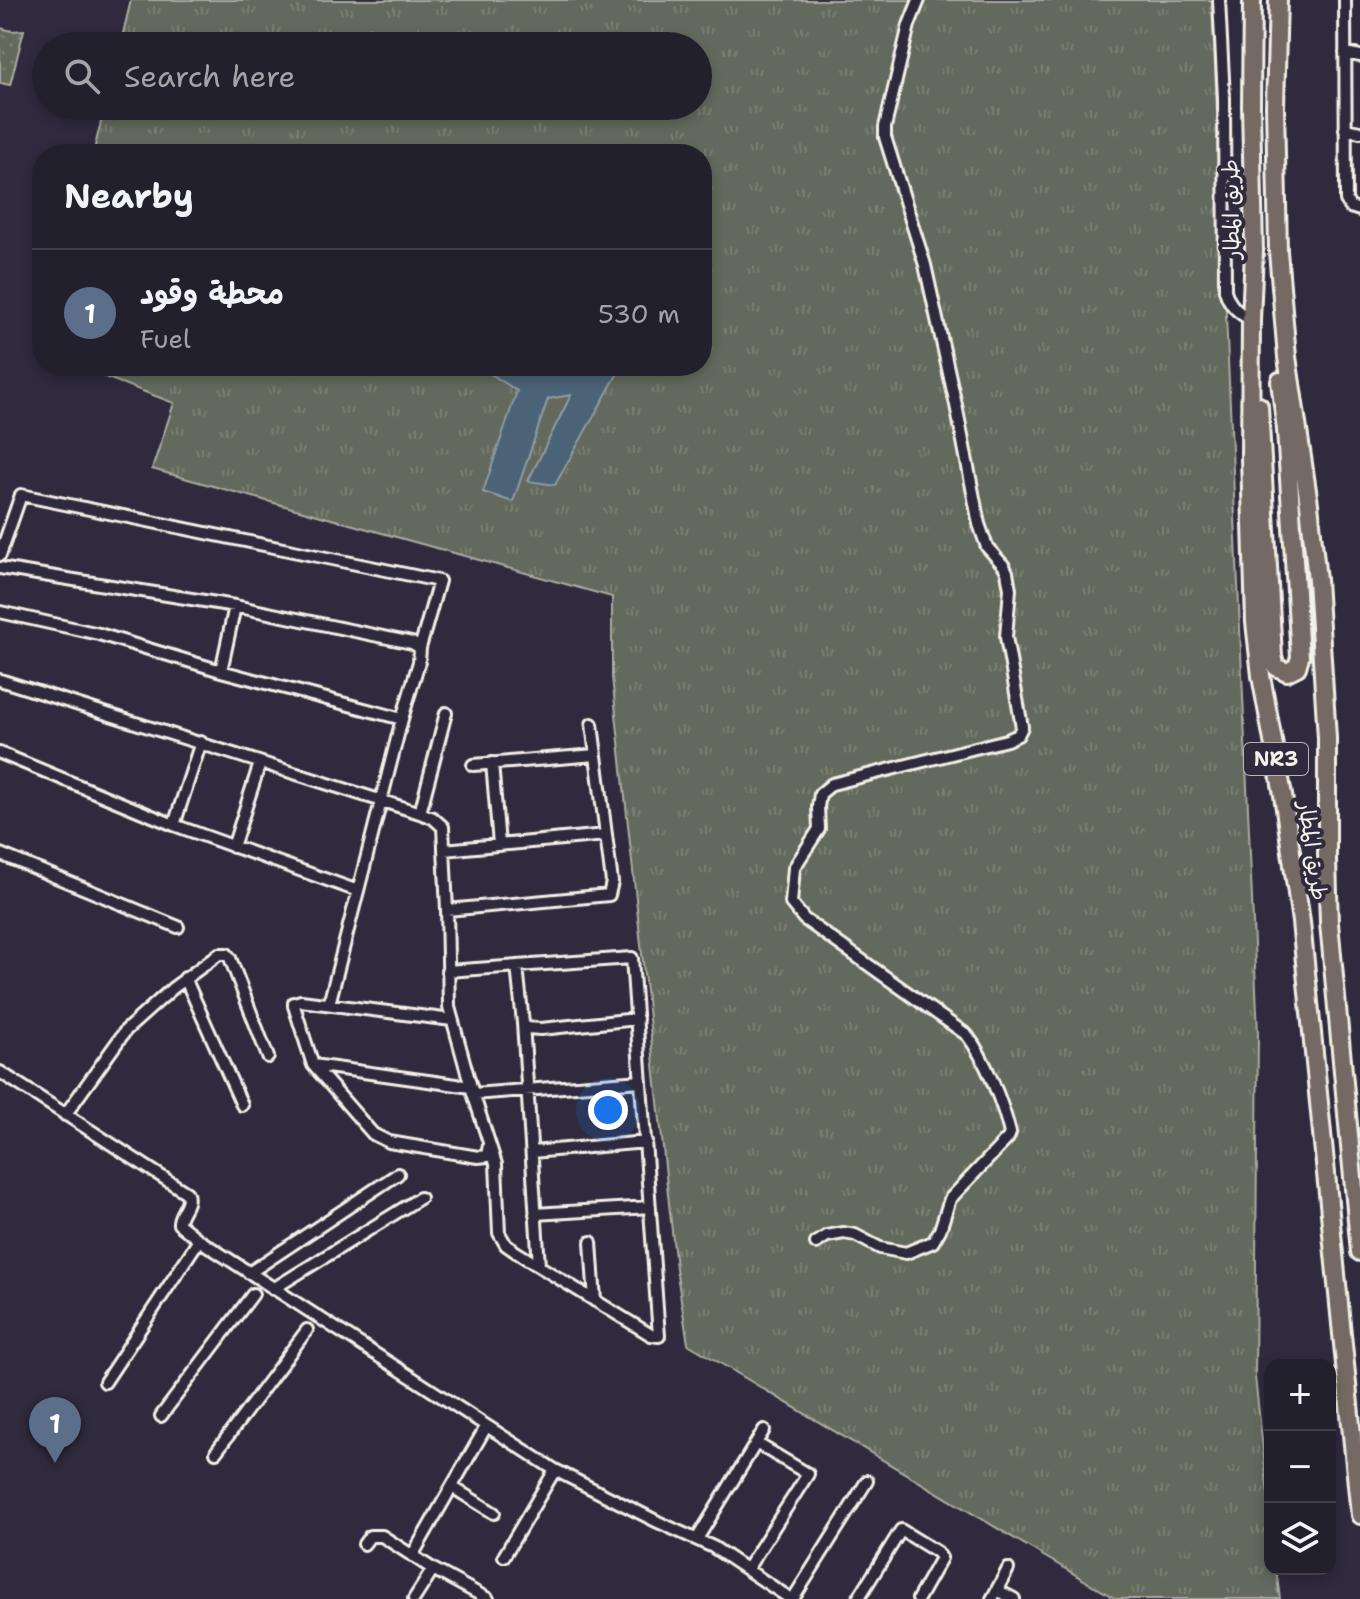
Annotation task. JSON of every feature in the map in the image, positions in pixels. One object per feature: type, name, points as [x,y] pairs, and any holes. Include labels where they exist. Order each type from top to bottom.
[{"type":"highway","name":"طريق المطار","points":[[1252,0],[1254,257],[1250,458],[1255,622],[1301,922],[1360,1515]]},
{"type":"highway","name":"طريق المطار","points":[[1278,0],[1275,106],[1278,251],[1287,357],[1317,580],[1327,738],[1329,923],[1360,1252]]},
{"type":"highway","points":[[1254,257],[1273,656],[1276,667],[1287,672],[1297,667],[1300,657],[1286,430],[1278,355],[1277,211]]},
{"type":"street","points":[[816,1243],[827,1236],[844,1233],[880,1248],[906,1253],[933,1242],[950,1199],[1010,1133],[986,1067],[967,1035],[804,919],[791,903],[794,868],[819,829],[819,799],[825,788],[1007,740],[1018,735],[1022,727],[1006,637],[1010,589],[1007,572],[987,547],[979,524],[925,265],[885,137],[909,25],[919,0]]},
{"type":"street","points":[[1219,0],[1224,98],[1225,290],[1238,313],[1251,320]]},
{"type":"street","points":[[1345,0],[1346,203],[1360,210]]},
{"type":"street","points":[[1345,53],[1360,56]]},
{"type":"street","points":[[1345,129],[1360,132]]},
{"type":"street","points":[[0,555],[21,495],[439,581],[329,1004]]},
{"type":"street","points":[[0,568],[235,606],[412,643],[420,648]]},
{"type":"street","points":[[221,671],[235,606]]},
{"type":"street","points":[[0,612],[99,634],[221,671],[402,719]]},
{"type":"street","points":[[0,680],[420,813],[433,818],[443,827],[447,910],[447,971],[449,1007],[498,1175],[499,1233],[506,1245],[651,1335],[659,1336],[632,958],[447,971]]},
{"type":"street","points":[[420,813],[446,713]]},
{"type":"street","points":[[447,910],[609,895],[612,882],[592,724]]},
{"type":"street","points":[[174,825],[201,742]]},
{"type":"street","points":[[0,753],[174,825],[358,891]]},
{"type":"street","points":[[473,765],[596,755]]},
{"type":"street","points":[[233,847],[260,763]]},
{"type":"street","points":[[492,763],[499,844]]},
{"type":"street","points":[[444,850],[606,835]]},
{"type":"street","points":[[0,854],[178,927]]},
{"type":"street","points":[[65,1115],[126,1030],[185,978],[223,952],[227,954],[268,1057]]},
{"type":"street","points":[[517,966],[539,1266]]},
{"type":"street","points":[[185,978],[242,1105]]},
{"type":"street","points":[[452,1020],[329,1004],[294,1003],[313,1065],[366,1128],[379,1138],[478,1157],[487,1156],[489,1145]]},
{"type":"street","points":[[523,1023],[529,1029],[637,1019]]},
{"type":"street","points":[[313,1065],[472,1091],[641,1081]]},
{"type":"street","points":[[0,1072],[187,1193],[188,1202],[179,1217],[179,1224],[199,1240],[555,1470],[697,1539],[792,1599],[867,1481]]},
{"type":"street","points":[[532,1152],[646,1142]]},
{"type":"street","points":[[249,1273],[398,1174]]},
{"type":"street","points":[[273,1289],[420,1198]]},
{"type":"street","points":[[535,1214],[650,1207]]},
{"type":"street","points":[[105,1382],[199,1240]]},
{"type":"street","points":[[591,1242],[595,1301]]},
{"type":"street","points":[[161,1416],[253,1294]]},
{"type":"street","points":[[216,1452],[307,1330]]},
{"type":"street","points":[[412,1556],[486,1427]]},
{"type":"street","points":[[697,1539],[764,1430]]},
{"type":"street","points":[[747,1569],[808,1474],[756,1443]]},
{"type":"street","points":[[504,1556],[555,1470]]},
{"type":"street","points":[[452,1487],[494,1513]]},
{"type":"street","points":[[858,1599],[901,1530],[937,1552],[941,1558],[918,1599]]},
{"type":"street","points":[[364,1544],[370,1536],[382,1536],[488,1599]]},
{"type":"street","points":[[414,1599],[433,1569]]},
{"type":"street","points":[[1008,1569],[994,1595],[1014,1599]]},
{"type":"green space","points":[[131,0],[1212,0],[1258,1034],[1255,1377],[1264,1458],[1264,1575],[1277,1575],[1280,1599],[1116,1599],[688,1344],[676,1268],[612,677],[612,597],[152,469],[174,403],[102,376],[712,376],[712,144],[96,144],[102,120],[712,120],[712,32],[123,32]]},
{"type":"green space","points":[[0,28],[24,30],[10,85],[0,83]]},
{"type":"water","points":[[494,376],[616,376],[555,485],[528,481],[571,395],[548,399],[513,502],[483,492],[517,391]]},
{"type":"place","name":"محطة وقود","points":[[55,1463]]}]
